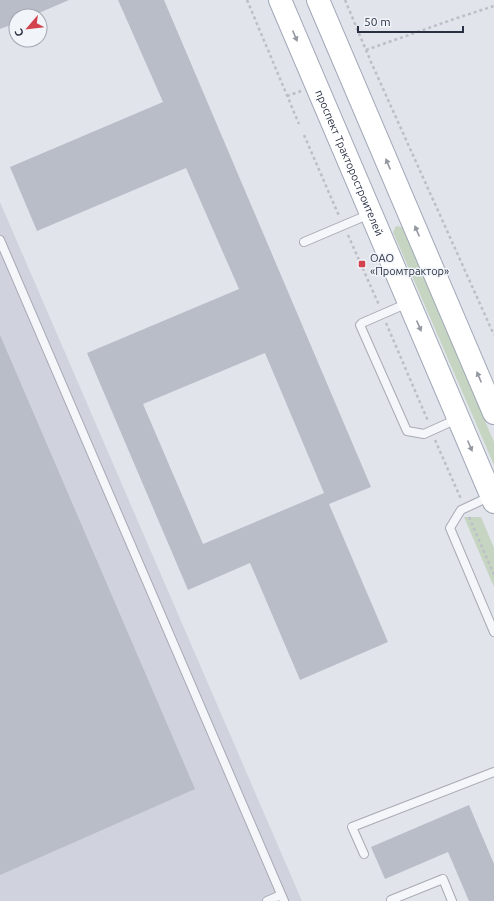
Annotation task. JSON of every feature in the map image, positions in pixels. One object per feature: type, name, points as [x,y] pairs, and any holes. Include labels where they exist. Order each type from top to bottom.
[{"type":"main road","name":"проспект Тракторостроителей","points":[[280,0],[493,499]]},
{"type":"main road","points":[[318,0],[494,413]]},
{"type":"main road","points":[[371,213],[403,200]]},
{"type":"lane","points":[[304,242],[371,213]]},
{"type":"lane","points":[[0,240],[282,898],[267,901]]},
{"type":"lane","points":[[409,302],[360,325],[407,431],[424,434],[459,418]]},
{"type":"lane","points":[[493,499],[461,510],[450,528],[494,632]]},
{"type":"lane","points":[[364,854],[352,827],[494,772]]},
{"type":"lane","points":[[391,900],[443,878],[452,901]]},
{"type":"path","points":[[247,0],[299,124]]},
{"type":"path","points":[[345,0],[371,62],[494,335]]},
{"type":"path","points":[[366,50],[494,6]]},
{"type":"path","points":[[365,65],[371,62]]},
{"type":"path","points":[[287,96],[302,90]]},
{"type":"path","points":[[304,135],[341,220]]},
{"type":"path","points":[[347,232],[380,307]]},
{"type":"path","points":[[384,319],[430,427]]},
{"type":"path","points":[[435,438],[464,505]]},
{"type":"path","points":[[468,515],[494,575]]},
{"type":"shaded area","points":[[0,202],[302,901],[0,901]]},
{"type":"green space","points":[[396,226],[403,227],[494,442],[494,465],[393,232]]},
{"type":"green space","points":[[464,517],[481,517],[494,548],[494,587]]},
{"type":"building","points":[[0,0],[69,0],[48,9],[8,8],[8,26],[0,29]]},
{"type":"building","points":[[118,0],[164,0],[371,487],[329,504],[388,642],[300,680],[250,563],[188,590],[87,353],[239,289],[186,168],[37,231],[10,167],[163,102]],"holes":[[[265,353],[324,493],[203,544],[143,404]]]},
{"type":"building","points":[[0,335],[195,789],[0,875]]},
{"type":"building","points":[[469,805],[494,864],[494,901],[469,901],[448,852],[385,879],[371,847]]},
{"type":"place","name":"ОАО «Промтрактор»","points":[[362,264]]}]
